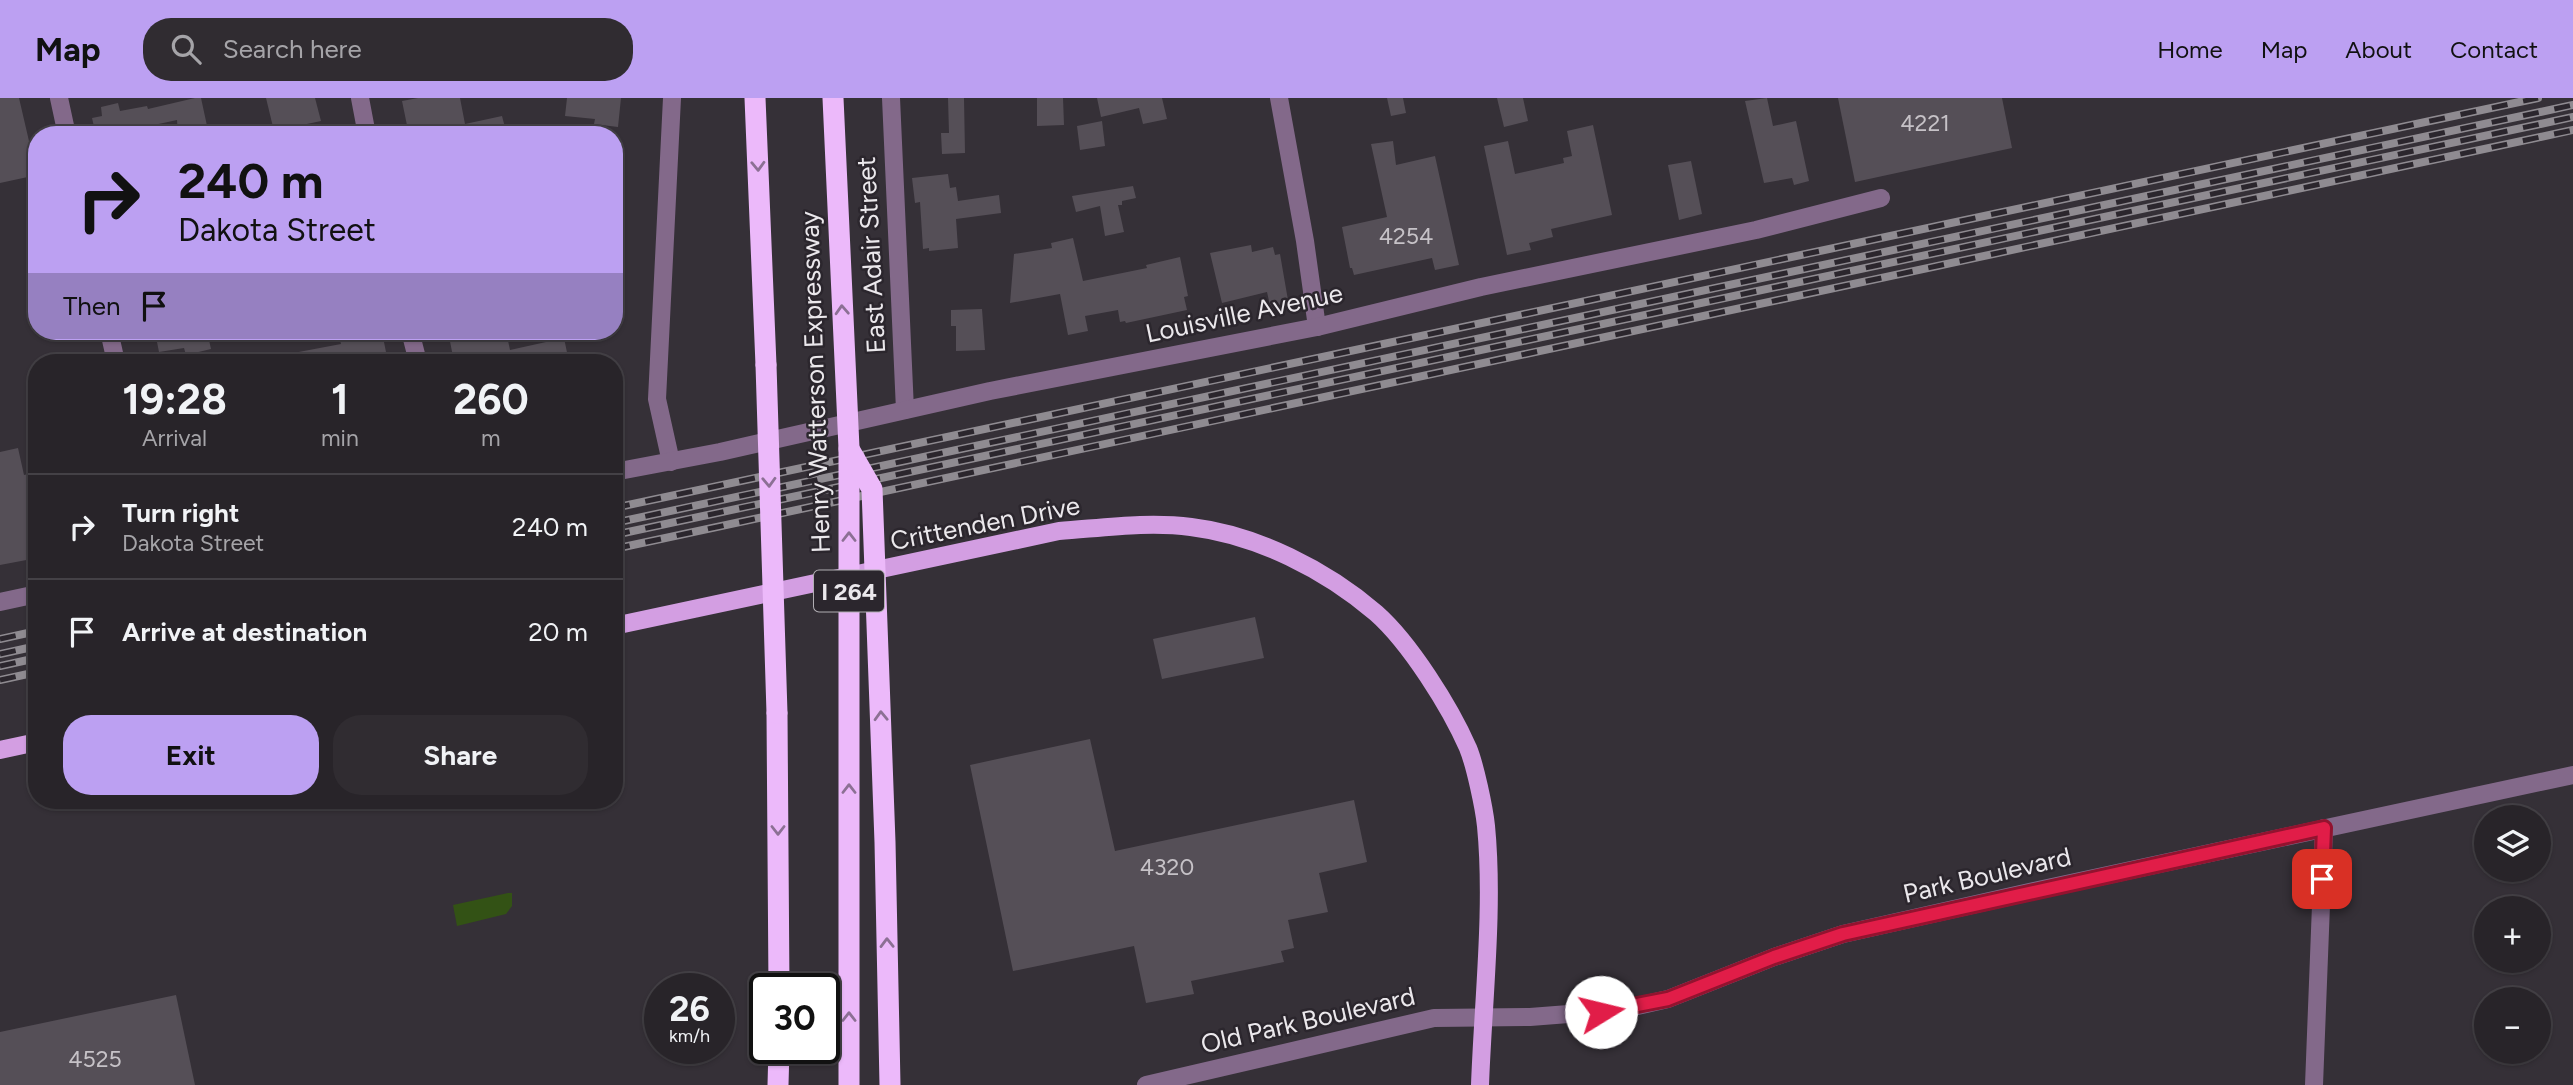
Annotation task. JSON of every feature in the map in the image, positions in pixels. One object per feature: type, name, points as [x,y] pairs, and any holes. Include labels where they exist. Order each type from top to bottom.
[{"type":"highway","name":"Henry Watterson Expressway","points":[[755,98],[777,713],[779,973]]},
{"type":"highway","name":"Henry Watterson Expressway","points":[[833,98],[849,448],[849,1085]]},
{"type":"highway","points":[[849,448],[872,489],[885,828],[890,1085]]},
{"type":"highway","points":[[778,1085],[779,1064]]},
{"type":"main road","name":"Crittenden Drive","points":[[623,624],[1059,531],[1127,526],[1191,527],[1240,539],[1284,554],[1332,580],[1378,614],[1424,669],[1469,750],[1485,823],[1487,855],[1483,1017]]},
{"type":"main road","points":[[0,750],[28,744]]},
{"type":"main road","points":[[1480,1085],[1483,1017]]},
{"type":"street","points":[[59,98],[64,126]]},
{"type":"street","points":[[360,98],[366,126]]},
{"type":"street","points":[[671,462],[657,398],[672,98]]},
{"type":"street","name":"East Adair Street","points":[[891,98],[905,410]]},
{"type":"street","points":[[1279,98],[1305,241],[1317,327]]},
{"type":"street","name":"Louisville Avenue","points":[[623,470],[990,391],[1317,327],[1481,287],[1756,230],[1881,198]]},
{"type":"street","points":[[0,602],[28,596]]},
{"type":"street","name":"Park Boulevard","points":[[1483,1017],[1530,1017],[1607,1011],[1668,999],[1774,957],[1843,934],[2573,775]]},
{"type":"street","points":[[2314,1085],[2324,828]]},
{"type":"street","name":"Old Park Boulevard","points":[[1146,1085],[1434,1018],[1483,1017]]},
{"type":"green space","points":[[512,893],[512,906],[506,914],[457,926],[453,905]]},
{"type":"building","points":[[0,98],[19,98],[28,137],[28,177],[0,183]]},
{"type":"building","points":[[201,98],[207,126],[177,126],[177,120],[149,126],[94,126],[92,118],[102,116],[101,107],[118,103],[120,111],[147,106],[148,109]]},
{"type":"building","points":[[266,98],[315,98],[321,121],[298,126],[273,126]]},
{"type":"building","points":[[418,98],[460,98],[465,124],[502,116],[505,126],[407,126],[402,101]]},
{"type":"building","points":[[567,98],[621,98],[618,126],[594,124],[595,119],[565,116]]},
{"type":"building","points":[[948,98],[964,98],[965,153],[942,154],[941,133],[949,133]]},
{"type":"building","points":[[1037,98],[1063,98],[1064,125],[1037,126]]},
{"type":"building","points":[[1097,98],[1162,98],[1167,119],[1143,124],[1139,108],[1101,117]]},
{"type":"building","points":[[1387,98],[1403,98],[1406,113],[1391,116]]},
{"type":"building","points":[[1497,98],[1523,98],[1528,121],[1504,127]]},
{"type":"building","points":[[1767,98],[1773,126],[1796,121],[1809,181],[1794,185],[1792,178],[1764,183],[1745,101]]},
{"type":"building","points":[[1838,98],[2002,98],[2012,148],[1855,182]]},
{"type":"building","points":[[1102,121],[1105,146],[1080,150],[1077,126]]},
{"type":"building","points":[[1593,125],[1612,215],[1551,229],[1553,237],[1529,243],[1531,250],[1507,255],[1484,146],[1508,141],[1515,174],[1564,163],[1563,158],[1572,156],[1567,131]]},
{"type":"building","points":[[1393,141],[1396,165],[1435,156],[1459,265],[1435,270],[1432,258],[1354,275],[1350,268],[1342,227],[1387,217],[1371,144]]},
{"type":"building","points":[[1691,161],[1702,214],[1679,220],[1668,165]]},
{"type":"building","points":[[948,174],[950,188],[956,187],[958,201],[999,195],[1001,213],[956,219],[958,248],[929,251],[929,248],[923,249],[920,202],[915,203],[912,178]]},
{"type":"building","points":[[1133,186],[1136,198],[1122,201],[1122,205],[1118,205],[1124,232],[1105,236],[1100,206],[1076,212],[1072,196]]},
{"type":"building","points":[[1073,238],[1083,281],[1147,268],[1146,265],[1180,257],[1188,296],[1184,297],[1187,310],[1126,323],[1120,322],[1118,310],[1085,316],[1088,331],[1068,335],[1060,294],[1010,303],[1014,254],[1052,248],[1051,243]]},
{"type":"building","points":[[1251,245],[1252,252],[1273,247],[1275,255],[1280,254],[1289,306],[1271,310],[1267,292],[1222,303],[1210,253]]},
{"type":"building","points":[[982,309],[985,350],[956,351],[956,326],[951,326],[951,310]]},
{"type":"building","points":[[157,340],[209,340],[211,349],[190,354],[186,354],[184,348],[159,352]]},
{"type":"building","points":[[340,340],[384,340],[386,354],[288,354],[341,344]]},
{"type":"building","points":[[450,340],[508,340],[510,350],[564,340],[567,354],[452,354]]},
{"type":"building","points":[[18,448],[24,475],[28,474],[28,560],[0,565],[0,452]]},
{"type":"building","points":[[1255,617],[1264,658],[1162,679],[1153,639]]},
{"type":"building","points":[[1090,739],[1115,851],[1354,800],[1367,862],[1319,873],[1328,912],[1288,920],[1294,948],[1281,951],[1284,962],[1191,981],[1194,994],[1146,1003],[1134,946],[1013,971],[970,765]]},
{"type":"building","points":[[176,995],[195,1085],[0,1085],[0,1032]]},
{"type":"railway","points":[[623,506],[2538,98]]},
{"type":"railway","points":[[623,521],[2573,105]]},
{"type":"railway","points":[[623,533],[2573,117]]},
{"type":"railway","points":[[623,547],[2573,130]]},
{"type":"railway","points":[[0,639],[28,633]]},
{"type":"railway","points":[[0,654],[28,648]]},
{"type":"railway","points":[[0,666],[28,660]]},
{"type":"railway","points":[[0,680],[28,674]]},
{"type":"route","points":[[1601,1012],[1668,999],[1774,957],[1843,934],[2324,828],[2322,879]]}]
